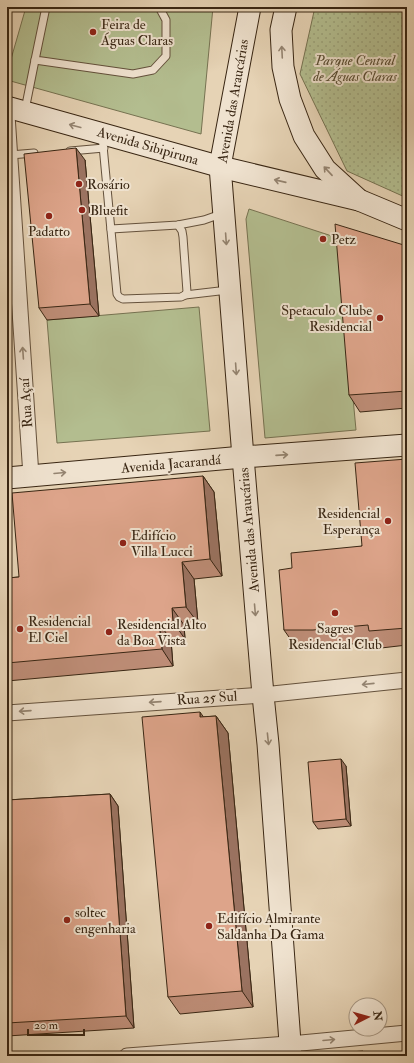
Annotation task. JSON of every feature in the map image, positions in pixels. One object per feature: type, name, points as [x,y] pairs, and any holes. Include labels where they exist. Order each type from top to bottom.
[{"type":"main road","name":"Avenida das Araucárias","points":[[250,7],[220,166],[268,744],[291,1050]]},
{"type":"main road","points":[[286,7],[281,30],[283,67],[290,99],[304,136],[325,169],[359,200],[407,220]]},
{"type":"main road","name":"Avenida Sibipiruna","points":[[13,112],[103,141],[220,166],[359,200]]},
{"type":"main road","name":"Avenida Jacarandá","points":[[7,478],[243,457],[407,445]]},
{"type":"street","name":"Rua Açaí","points":[[13,112],[10,155],[31,476]]},
{"type":"street","name":"Rua 25 Sul","points":[[7,713],[263,694],[407,680]]},
{"type":"street","points":[[127,1056],[291,1050],[407,1033]]},
{"type":"lane","points":[[13,112],[35,60],[46,7]]},
{"type":"lane","points":[[35,60],[133,74],[153,70],[166,56],[166,20],[159,7]]},
{"type":"lane","points":[[64,151],[103,141],[118,297],[123,299],[181,297],[185,295],[230,289]]},
{"type":"lane","points":[[10,155],[41,153]]},
{"type":"lane","points":[[111,229],[178,225],[204,220],[224,213]]},
{"type":"lane","points":[[178,225],[182,231],[183,237],[187,292],[185,295]]},
{"type":"green space","points":[[26,7],[213,7],[201,134],[7,80],[7,73]]},
{"type":"green space","name":"Parque Central de Águas Claras","points":[[315,7],[407,7],[407,198],[347,171],[300,74]]},
{"type":"green space","points":[[249,209],[338,238],[356,430],[265,438],[246,219]]},
{"type":"green space","points":[[199,307],[210,431],[57,443],[47,320]]},
{"type":"building","points":[[76,148],[90,304],[39,308],[24,154]]},
{"type":"building","name":"Spetaculo Clube Residencial","points":[[335,224],[407,246],[407,391],[349,395]]},
{"type":"building","points":[[407,459],[407,628],[369,631],[368,625],[313,630],[284,630],[279,570],[292,568],[291,553],[362,546],[355,463]]},
{"type":"building","points":[[203,476],[210,559],[182,562],[186,607],[172,608],[173,622],[159,623],[162,649],[7,663],[7,578],[19,577],[12,493]]},
{"type":"building","name":"Edifício Almirante Saldanha Da Gama","points":[[200,712],[200,717],[216,716],[242,991],[168,997],[142,717]]},
{"type":"building","points":[[341,759],[346,819],[313,822],[308,762]]},
{"type":"building","name":"soltec engenharia","points":[[110,794],[126,1016],[7,1023],[7,800]]},
{"type":"building","points":[[363,1051],[364,1056],[325,1056],[325,1054]]},
{"type":"place","name":"Feira de Águas Claras","points":[[93,32]]},
{"type":"place","name":"Rosário","points":[[79,184]]},
{"type":"place","name":"Bluefit","points":[[82,210]]},
{"type":"place","name":"Padatto","points":[[49,216]]},
{"type":"place","name":"Petz","points":[[323,239]]},
{"type":"place","name":"Spetaculo Clube Residencial","points":[[380,318]]},
{"type":"place","name":"Residencial Esperança","points":[[388,521]]},
{"type":"place","name":"Edifício Villa Lucci","points":[[123,543]]},
{"type":"place","name":"Sagres Residencial Club","points":[[335,613]]},
{"type":"place","name":"Residencial El Ciel","points":[[20,629]]},
{"type":"place","name":"Residencial Alto da Boa Vista","points":[[109,632]]},
{"type":"place","name":"soltec engenharia","points":[[67,920]]},
{"type":"place","name":"Edifício Almirante Saldanha Da Gama","points":[[209,926]]}]
